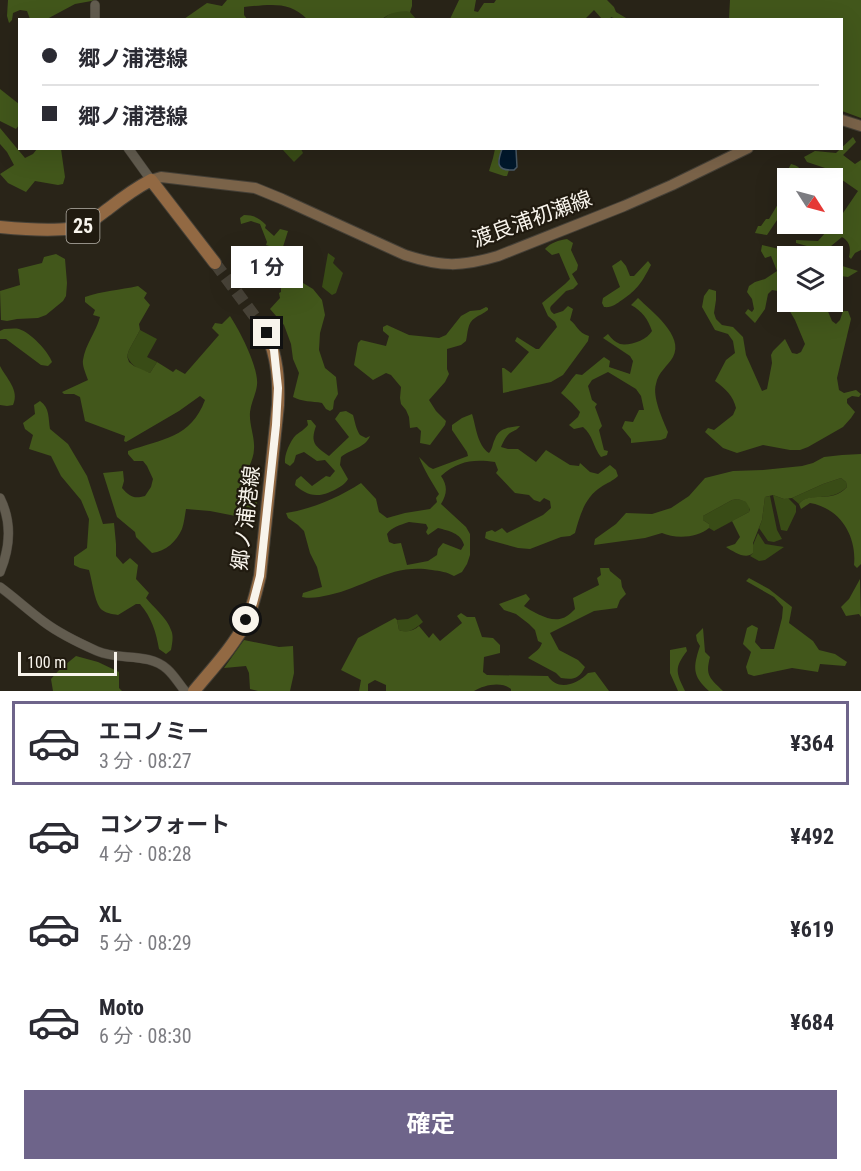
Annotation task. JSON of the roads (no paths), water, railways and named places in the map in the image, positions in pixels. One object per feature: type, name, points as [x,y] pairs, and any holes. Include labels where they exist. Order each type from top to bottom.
[{"type":"main road","points":[[843,120],[861,126]]},
{"type":"main road","name":"渡良浦初瀬線","points":[[152,180],[161,177],[255,188],[405,255],[438,264],[454,265],[498,256],[624,206],[744,150]]},
{"type":"main road","points":[[152,180],[215,263]]},
{"type":"main road","name":"25","points":[[0,227],[58,229],[81,226],[96,218],[136,188],[152,180]]},
{"type":"main road","name":"郷ノ浦港線","points":[[194,691],[238,634],[253,603],[260,576],[278,388],[274,350],[267,333]]},
{"type":"street","points":[[95,5],[95,18]]},
{"type":"street","points":[[130,150],[152,180]]},
{"type":"street","points":[[0,498],[5,511],[9,539],[0,572]]},
{"type":"street","points":[[0,587],[44,622],[91,648],[110,656],[147,659],[156,662],[167,670],[185,691]]},
{"type":"water","points":[[502,150],[516,150],[517,167],[514,170],[504,169],[499,165]]},
{"type":"tunnel","points":[[215,263],[267,333]]}]
